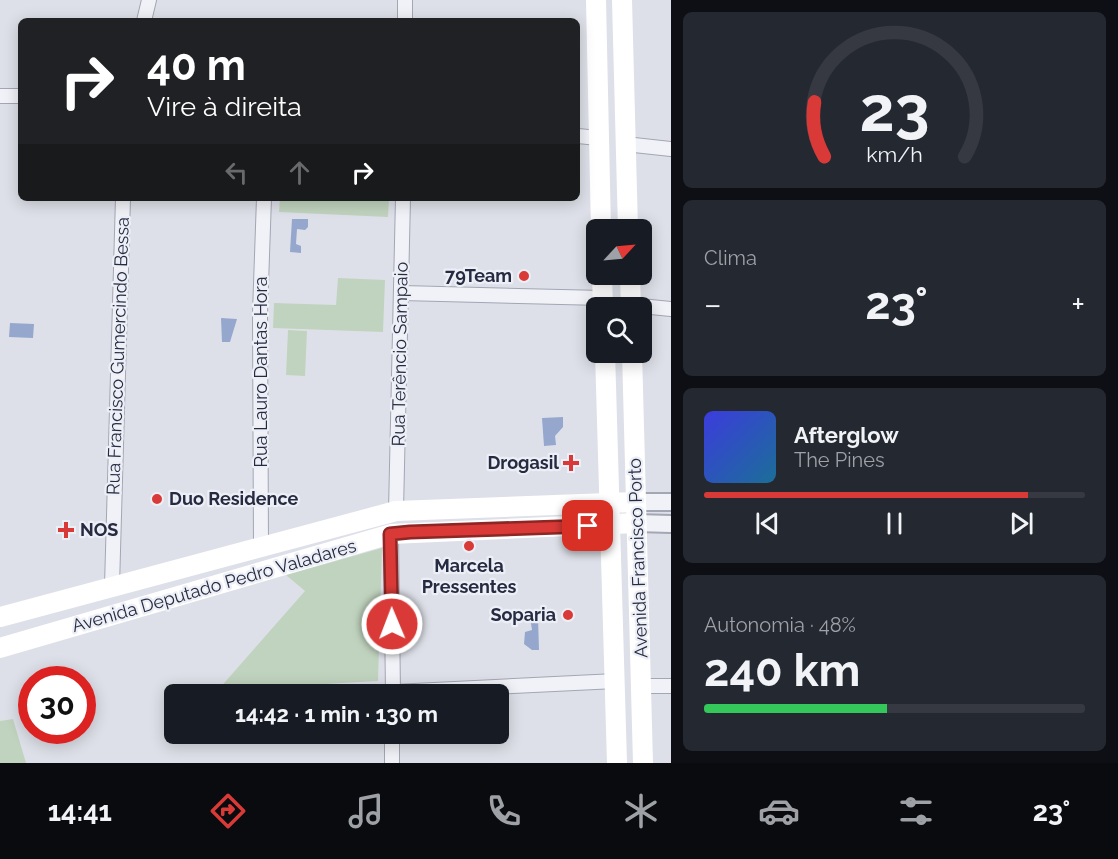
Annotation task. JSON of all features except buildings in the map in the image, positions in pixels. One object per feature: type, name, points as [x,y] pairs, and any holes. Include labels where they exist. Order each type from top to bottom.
[{"type":"main road","points":[[596,0],[601,219]]},
{"type":"main road","points":[[622,0],[628,219]]},
{"type":"main road","name":"Avenida Francisco Porto","points":[[605,363],[617,763]]},
{"type":"main road","name":"Avenida Francisco Porto","points":[[632,363],[643,763]]},
{"type":"main road","name":"Avenida Deputado Pedro Valadares","points":[[0,616],[396,511],[635,502]]},
{"type":"main road","name":"Avenida Deputado Pedro Valadares","points":[[0,648],[390,534],[636,523]]},
{"type":"main road","points":[[20,611],[16,625],[24,641]]},
{"type":"street","points":[[145,18],[149,0]]},
{"type":"street","points":[[405,0],[405,18]]},
{"type":"street","points":[[0,96],[18,96]]},
{"type":"street","points":[[580,136],[598,138]]},
{"type":"street","points":[[625,144],[671,149]]},
{"type":"street","name":"Rua Francisco Gumercindo Bessa","points":[[112,586],[123,201]]},
{"type":"street","name":"Rua Lauro Dantas Hora","points":[[261,547],[260,313],[264,201]]},
{"type":"street","name":"Rua Terêncio Sampaio","points":[[396,511],[403,201]]},
{"type":"street","points":[[402,293],[586,302]]},
{"type":"street","points":[[652,308],[671,309]]},
{"type":"street","points":[[635,502],[671,502]]},
{"type":"street","points":[[636,523],[671,524]]},
{"type":"street","points":[[390,534],[394,684]]},
{"type":"street","points":[[509,687],[616,681]]},
{"type":"street","points":[[642,686],[671,686]]},
{"type":"street","points":[[392,763],[393,744]]},
{"type":"green space","points":[[280,201],[389,201],[388,217],[279,212]]},
{"type":"green space","points":[[338,278],[385,280],[383,332],[273,328],[274,303],[336,305]]},
{"type":"green space","points":[[288,330],[307,331],[305,376],[286,375]]},
{"type":"green space","points":[[382,548],[378,681],[325,684],[223,684],[305,591],[286,575]]},
{"type":"green space","points":[[13,719],[18,744],[20,744],[26,763],[0,763],[0,721]]},
{"type":"water","points":[[292,219],[308,219],[308,227],[305,230],[297,229],[296,244],[301,246],[301,253],[290,252]]},
{"type":"water","points":[[221,318],[237,319],[230,342],[222,342]]},
{"type":"water","points":[[10,323],[34,324],[33,338],[9,337]]},
{"type":"water","points":[[563,417],[563,427],[555,436],[556,445],[544,446],[542,418]]},
{"type":"water","points":[[530,617],[538,617],[539,650],[532,650],[524,644],[525,632],[532,630]]},
{"type":"place","name":"79Team","points":[[524,276]]},
{"type":"place","name":"Drogasil","points":[[571,463]]},
{"type":"place","name":"Duo Residence","points":[[157,499]]},
{"type":"place","name":"NOS","points":[[66,530]]},
{"type":"place","name":"Marcela Pressentes","points":[[469,546]]},
{"type":"place","name":"Soparia","points":[[568,615]]},
{"type":"route","points":[[392,624],[390,534],[588,526]]}]
